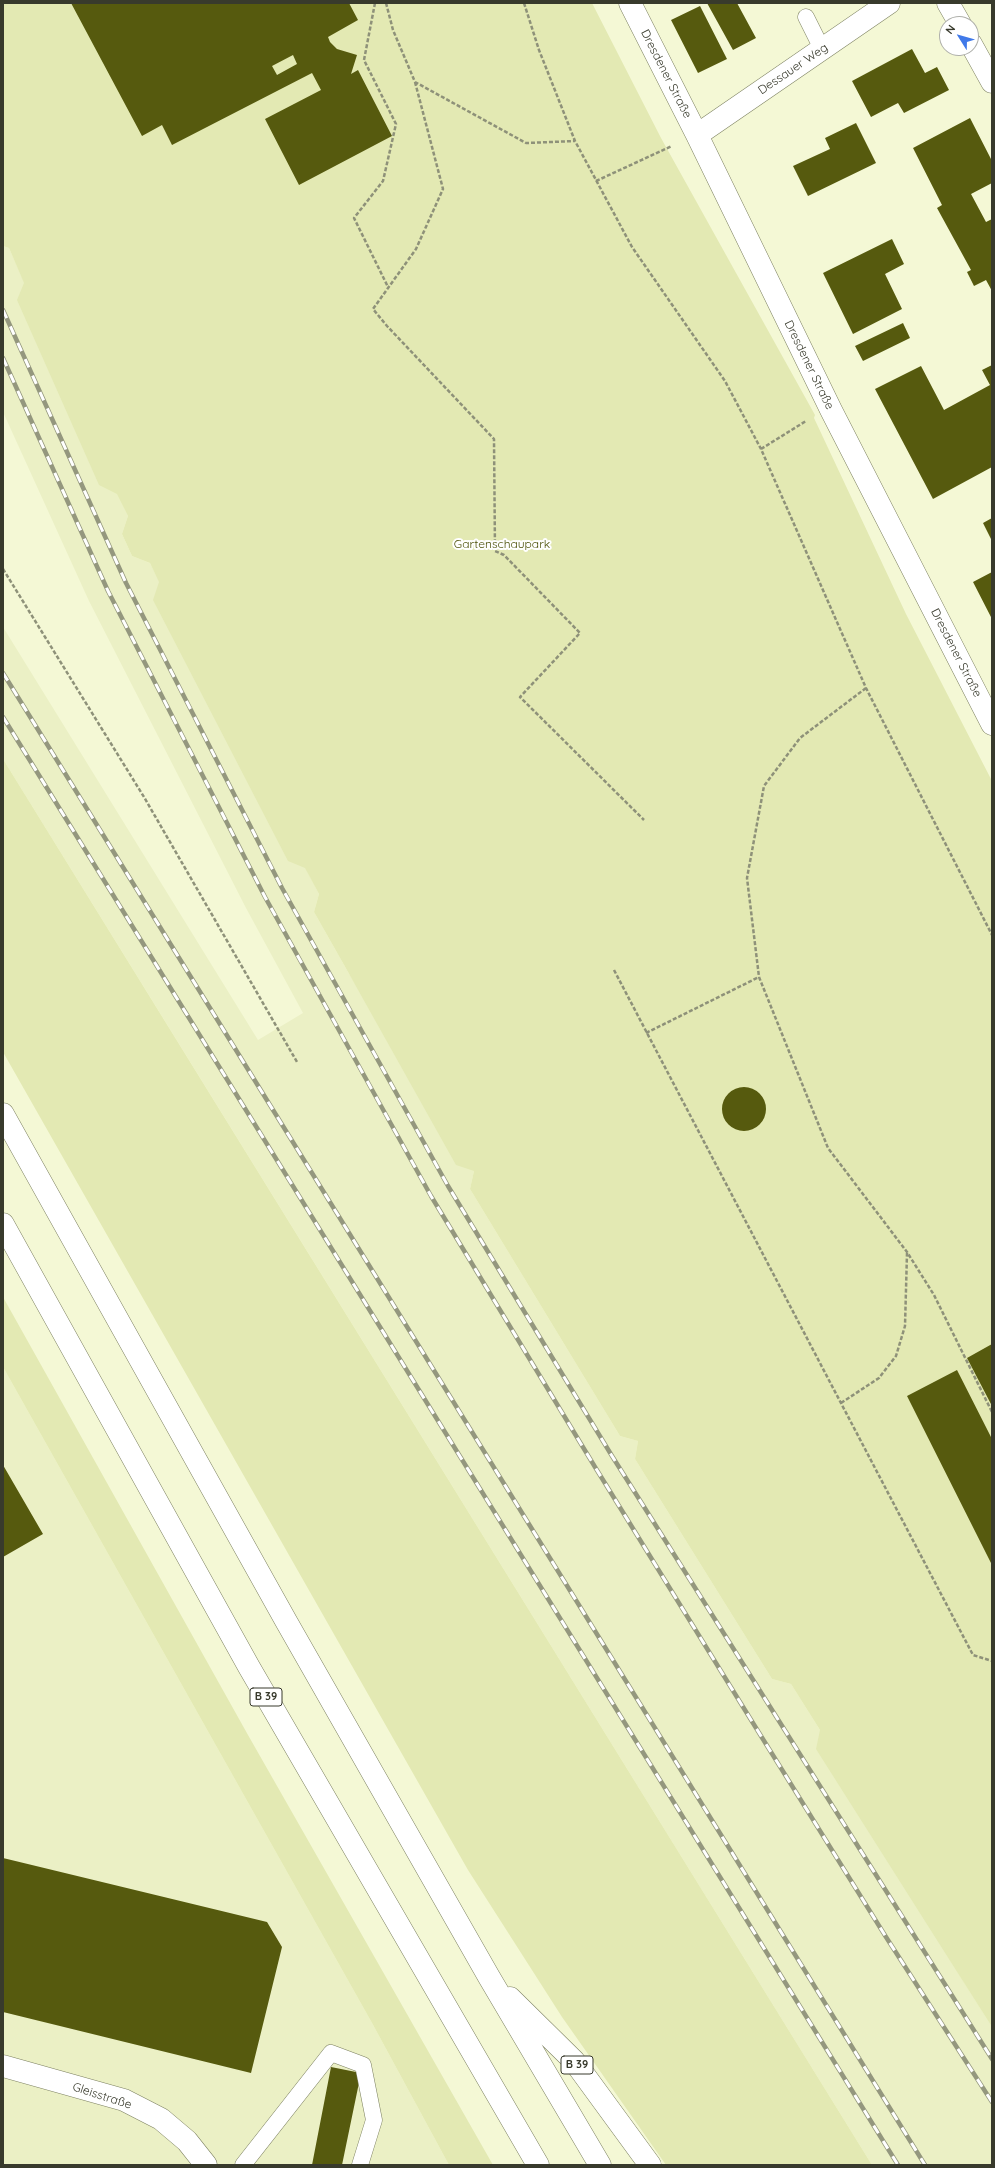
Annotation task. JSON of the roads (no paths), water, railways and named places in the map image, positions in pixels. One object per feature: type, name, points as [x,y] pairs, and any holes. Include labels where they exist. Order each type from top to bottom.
[{"type":"main road","name":"Dresdener Straße","points":[[630,3],[697,135],[831,410],[992,724]]},
{"type":"main road","name":"Dessauer Weg","points":[[697,135],[889,3]]},
{"type":"main road","points":[[948,3],[955,16]]},
{"type":"main road","points":[[978,56],[992,82]]},
{"type":"main road","name":"B 39","points":[[3,1114],[286,1621],[489,1977],[600,2165]]},
{"type":"main road","name":"B 39","points":[[3,1224],[248,1667],[538,2165]]},
{"type":"main road","name":"B 39","points":[[489,1977],[574,2061],[650,2165]]},
{"type":"main road","name":"Gleisstraße","points":[[3,2066],[124,2100],[166,2124],[188,2141],[206,2165]]},
{"type":"lane","points":[[806,16],[822,49]]},
{"type":"lane","points":[[243,2165],[331,2053],[363,2065],[374,2120],[360,2165]]},
{"type":"railway","points":[[3,310],[126,583],[282,888],[448,1186],[612,1456],[992,2059]]},
{"type":"railway","points":[[3,358],[108,591],[265,897],[431,1196],[595,1467],[761,1736],[886,1937],[992,2102]]},
{"type":"railway","points":[[3,673],[925,2165]]},
{"type":"railway","points":[[3,717],[898,2165]]},
{"type":"park label","name":"Gartenschaupark","points":[[502,544]]}]
